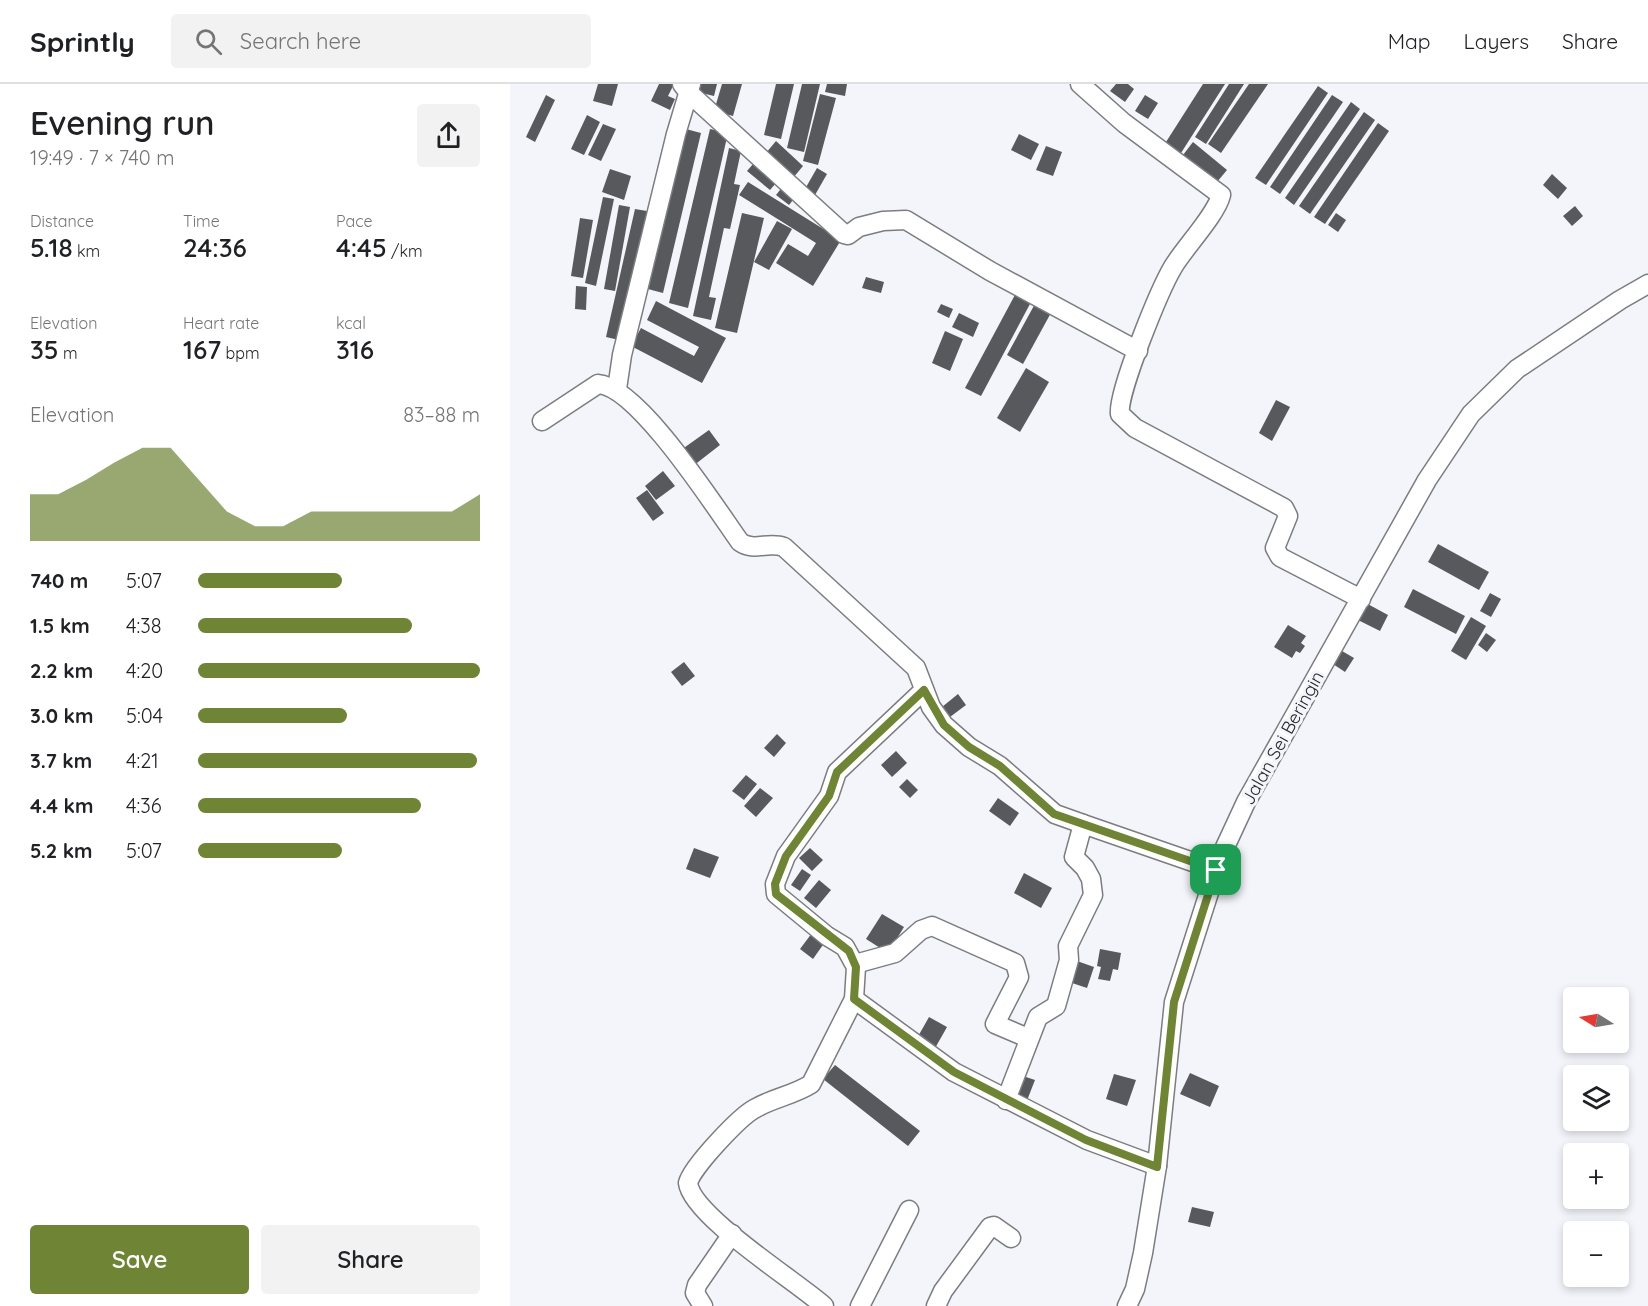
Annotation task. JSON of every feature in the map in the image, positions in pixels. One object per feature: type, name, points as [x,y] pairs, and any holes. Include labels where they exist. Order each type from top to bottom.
[{"type":"street","points":[[1080,84],[1124,123],[1221,195],[1172,268],[1121,399],[1120,409],[1123,418],[1135,428],[1284,508],[1288,516],[1275,548],[1280,557],[1361,599]]},
{"type":"street","points":[[617,389],[622,355],[687,87],[844,234],[848,235],[859,226],[883,221],[906,220],[990,271],[1138,351]]},
{"type":"street","name":"Jalan Sei Beringin","points":[[1127,1306],[1135,1289],[1143,1253],[1157,1167],[1174,1002],[1216,870],[1274,749],[1452,441],[1493,389],[1517,369],[1620,300],[1648,285]]},
{"type":"street","points":[[542,421],[598,384],[617,389],[659,430],[740,542],[750,548],[774,544],[784,547],[916,668],[924,690],[944,725],[969,747],[1000,766],[1054,814],[1216,870]]},
{"type":"street","points":[[824,1306],[732,1234],[693,1197],[689,1178],[745,1115],[757,1107],[811,1084],[854,999],[855,964],[845,947],[827,936],[776,894],[775,884],[786,856],[829,796],[837,772],[924,690]]},
{"type":"street","points":[[1006,1100],[1038,1017],[1056,1006],[1069,960],[1068,946],[1093,895],[1091,879],[1074,856],[1083,824]]},
{"type":"street","points":[[855,964],[895,953],[921,930],[932,926],[1015,963],[1019,977],[995,1024],[1028,1038]]},
{"type":"street","points":[[854,999],[954,1072],[1086,1140],[1157,1167]]},
{"type":"street","points":[[860,1306],[909,1210]]},
{"type":"street","points":[[936,1306],[943,1291],[990,1227],[994,1226],[1011,1238]]},
{"type":"street","points":[[703,1306],[695,1293],[698,1285],[732,1234]]},
{"type":"building","points":[[598,84],[618,84],[612,106],[593,101]]},
{"type":"building","points":[[659,84],[674,84],[668,96],[675,99],[670,110],[651,101]]},
{"type":"building","points":[[694,84],[717,84],[714,96],[693,91]]},
{"type":"building","points":[[722,84],[742,84],[733,116],[714,111]]},
{"type":"building","points":[[776,84],[794,84],[781,139],[764,135]]},
{"type":"building","points":[[802,84],[820,84],[804,152],[787,148]]},
{"type":"building","points":[[827,84],[847,84],[845,96],[825,92]]},
{"type":"building","points":[[1116,84],[1128,84],[1134,89],[1125,102],[1110,91]]},
{"type":"building","points":[[1203,84],[1225,84],[1181,153],[1166,142]]},
{"type":"building","points":[[1229,84],[1244,84],[1206,144],[1195,137]]},
{"type":"building","points":[[1249,84],[1268,84],[1221,153],[1208,144]]},
{"type":"building","points":[[1318,86],[1328,93],[1266,185],[1255,178]]},
{"type":"building","points":[[820,94],[836,98],[818,165],[803,161]]},
{"type":"building","points":[[546,95],[555,100],[535,142],[526,137]]},
{"type":"building","points":[[1145,95],[1158,103],[1148,119],[1135,111]]},
{"type":"building","points":[[1332,95],[1343,102],[1280,194],[1270,187]]},
{"type":"building","points":[[1351,102],[1360,109],[1294,205],[1285,198]]},
{"type":"building","points":[[1364,112],[1375,120],[1310,214],[1299,206]]},
{"type":"building","points":[[587,115],[600,122],[584,155],[571,149]]},
{"type":"building","points":[[1378,123],[1389,131],[1325,224],[1314,217]]},
{"type":"building","points":[[603,124],[616,129],[601,161],[588,155]]},
{"type":"building","points":[[682,128],[701,133],[663,293],[644,288]]},
{"type":"building","points":[[710,129],[728,133],[688,308],[669,303]]},
{"type":"building","points":[[1019,134],[1039,144],[1031,160],[1011,150]]},
{"type":"building","points":[[776,141],[803,166],[793,178],[766,153]]},
{"type":"building","points":[[1193,142],[1227,170],[1217,182],[1183,155]]},
{"type":"building","points":[[1046,146],[1062,152],[1053,176],[1036,170]]},
{"type":"building","points":[[729,148],[741,151],[734,184],[740,185],[730,229],[724,228],[709,297],[716,298],[711,320],[693,316]]},
{"type":"building","points":[[753,164],[776,183],[770,190],[747,171]]},
{"type":"building","points":[[817,168],[827,174],[815,195],[805,189]]},
{"type":"building","points":[[610,169],[631,176],[624,200],[602,192]]},
{"type":"building","points":[[1552,174],[1567,188],[1558,199],[1543,185]]},
{"type":"building","points":[[748,182],[841,240],[813,286],[776,263],[788,244],[808,256],[816,243],[739,195]]},
{"type":"building","points":[[784,185],[797,195],[789,205],[776,195]]},
{"type":"building","points":[[603,197],[614,199],[596,286],[585,283]]},
{"type":"building","points":[[619,205],[630,207],[615,291],[604,289]]},
{"type":"building","points":[[1575,206],[1583,216],[1572,226],[1563,216]]},
{"type":"building","points":[[635,209],[647,211],[619,340],[606,337]]},
{"type":"building","points":[[742,213],[764,218],[737,333],[715,328]]},
{"type":"building","points":[[1336,213],[1346,220],[1338,232],[1328,225]]},
{"type":"building","points":[[580,218],[593,220],[583,278],[571,276]]},
{"type":"building","points":[[777,221],[792,229],[769,270],[754,262]]},
{"type":"building","points":[[866,277],[884,282],[881,293],[862,288]]},
{"type":"building","points":[[576,286],[587,287],[586,310],[575,309]]},
{"type":"building","points":[[1016,293],[1031,302],[981,396],[965,388]]},
{"type":"building","points":[[656,301],[726,338],[702,383],[631,346],[641,328],[694,356],[699,347],[647,320]]},
{"type":"building","points":[[1036,302],[1052,311],[1023,364],[1007,355]]},
{"type":"building","points":[[941,304],[953,309],[949,318],[937,312]]},
{"type":"building","points":[[959,313],[979,323],[973,337],[952,327]]},
{"type":"building","points":[[945,331],[963,339],[950,371],[932,363]]},
{"type":"building","points":[[1026,368],[1049,382],[1020,432],[997,418]]},
{"type":"building","points":[[1276,400],[1290,407],[1272,441],[1259,433]]},
{"type":"building","points":[[709,430],[720,445],[693,466],[681,450]]},
{"type":"building","points":[[663,471],[675,486],[656,500],[645,486]]},
{"type":"building","points":[[647,490],[664,513],[653,521],[636,498]]},
{"type":"building","points":[[1438,544],[1489,572],[1479,590],[1428,562]]},
{"type":"building","points":[[1413,589],[1465,616],[1456,634],[1404,607]]},
{"type":"building","points":[[1490,593],[1501,599],[1491,617],[1480,611]]},
{"type":"building","points":[[1364,602],[1388,615],[1380,631],[1356,619]]},
{"type":"building","points":[[1471,617],[1486,626],[1466,660],[1451,651]]},
{"type":"building","points":[[1288,625],[1306,636],[1301,643],[1305,646],[1300,653],[1296,651],[1292,658],[1274,647]]},
{"type":"building","points":[[1486,633],[1496,640],[1487,652],[1478,645]]},
{"type":"building","points":[[1342,651],[1354,658],[1345,672],[1333,664]]},
{"type":"building","points":[[684,662],[695,676],[682,686],[671,672]]},
{"type":"building","points":[[958,694],[966,705],[950,717],[942,707]]},
{"type":"building","points":[[777,734],[786,743],[774,757],[764,748]]},
{"type":"building","points":[[896,751],[907,763],[892,777],[881,765]]},
{"type":"building","points":[[746,775],[757,784],[744,800],[732,791]]},
{"type":"building","points":[[907,779],[918,790],[910,798],[899,787]]},
{"type":"building","points":[[760,788],[773,798],[756,817],[744,806]]},
{"type":"building","points":[[998,798],[1019,813],[1010,826],[989,811]]},
{"type":"building","points":[[694,848],[719,857],[710,878],[686,869]]},
{"type":"building","points":[[810,848],[823,860],[812,871],[799,858]]},
{"type":"building","points":[[802,869],[811,875],[800,891],[791,885]]},
{"type":"building","points":[[1024,873],[1052,888],[1041,908],[1014,893]]},
{"type":"building","points":[[819,880],[831,890],[816,908],[804,898]]},
{"type":"building","points":[[882,914],[904,927],[888,953],[866,939]]},
{"type":"building","points":[[812,933],[825,942],[813,959],[800,949]]},
{"type":"building","points":[[1100,949],[1121,953],[1118,970],[1113,969],[1110,981],[1098,979],[1101,967],[1097,966]]},
{"type":"building","points":[[1077,961],[1094,967],[1087,988],[1069,982]]},
{"type":"building","points":[[929,1017],[947,1027],[934,1050],[916,1040]]},
{"type":"building","points":[[835,1065],[920,1131],[908,1146],[823,1079]]},
{"type":"building","points":[[1190,1073],[1219,1086],[1210,1107],[1180,1094]]},
{"type":"building","points":[[1114,1074],[1136,1080],[1127,1106],[1106,1099]]},
{"type":"building","points":[[1023,1076],[1035,1080],[1026,1103],[1014,1098]]},
{"type":"building","points":[[1192,1207],[1214,1212],[1210,1227],[1188,1222]]},
{"type":"route","points":[[924,690],[944,725],[969,747],[1000,766],[1054,814],[1216,870],[1184,964],[1174,1002],[1157,1167],[1086,1140],[954,1072],[854,999],[856,967],[849,951],[827,936],[785,900],[779,898],[774,889],[786,856],[829,796],[837,772],[924,690]]}]
